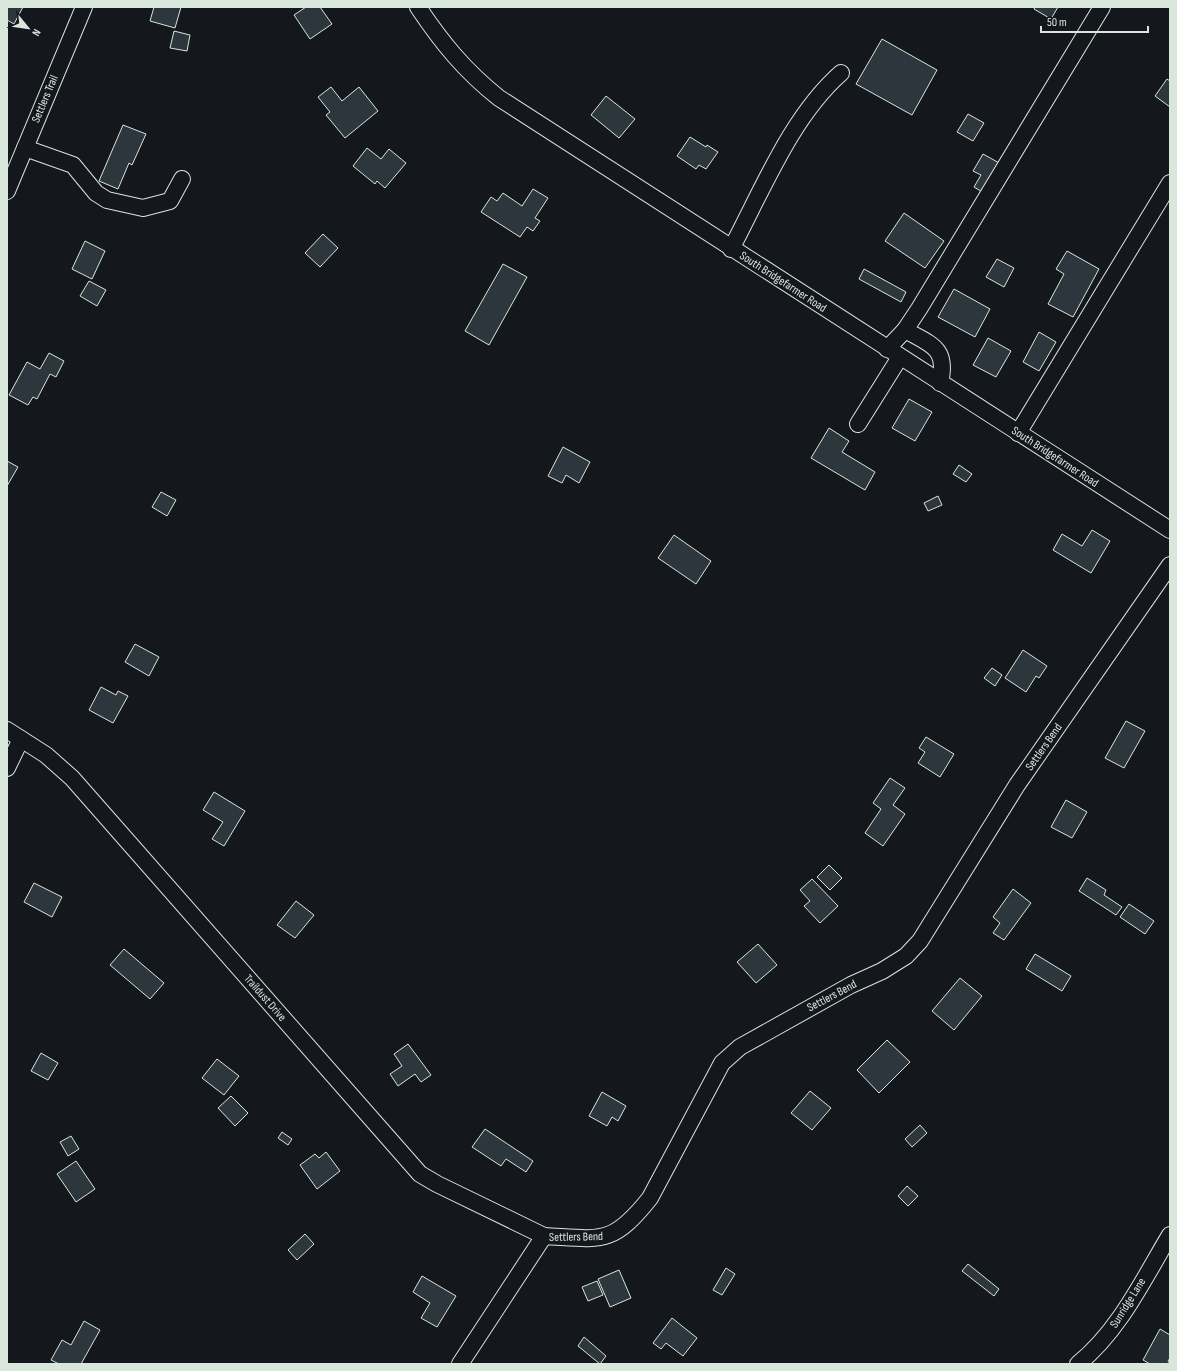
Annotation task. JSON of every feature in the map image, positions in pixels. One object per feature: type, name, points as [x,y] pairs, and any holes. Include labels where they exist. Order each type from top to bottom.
[{"type":"street","name":"Settlers Trail","points":[[7,191],[84,7]]},
{"type":"street","name":"South Bridgefarmer Road","points":[[418,7],[439,38],[458,62],[499,98],[731,249],[1170,530]]},
{"type":"street","points":[[858,424],[905,330],[1102,7]]},
{"type":"street","points":[[731,249],[808,108],[829,84],[841,74]]},
{"type":"street","points":[[25,148],[73,165],[96,193],[107,200],[124,205],[143,208],[170,201],[182,179]]},
{"type":"street","points":[[1018,433],[1170,183]]},
{"type":"street","points":[[905,330],[930,344],[941,353],[944,368],[940,383]]},
{"type":"street","name":"Settlers Bend","points":[[460,1364],[544,1236],[591,1238],[608,1236],[624,1228],[650,1198],[722,1063],[740,1047],[851,985],[882,971],[906,956],[920,941],[1017,785],[1170,565]]},
{"type":"street","name":"Traildust Drive","points":[[7,730],[46,755],[72,778],[420,1174],[437,1184],[544,1236]]},
{"type":"street","points":[[7,768],[21,739]]},
{"type":"street","name":"Sunridge Lane","points":[[1078,1364],[1094,1352],[1115,1325],[1170,1236]]},
{"type":"building","points":[[7,7],[23,7],[14,24],[7,20]]},
{"type":"building","points":[[154,7],[181,7],[175,28],[150,21]]},
{"type":"building","points":[[306,7],[320,7],[332,24],[310,39],[294,15]]},
{"type":"building","points":[[1035,7],[1058,7],[1051,19],[1034,9]]},
{"type":"building","points":[[174,31],[190,35],[187,51],[170,48]]},
{"type":"building","points":[[882,39],[937,70],[912,115],[856,84]]},
{"type":"building","points":[[1167,79],[1170,81],[1170,107],[1155,96]]},
{"type":"building","points":[[331,87],[342,101],[359,87],[378,111],[345,138],[326,115],[330,112],[318,97]]},
{"type":"building","points":[[606,96],[635,119],[619,138],[591,115]]},
{"type":"building","points":[[968,114],[984,123],[973,141],[957,132]]},
{"type":"building","points":[[123,125],[146,134],[132,165],[129,163],[118,189],[99,181]]},
{"type":"building","points":[[690,137],[706,147],[707,145],[718,152],[706,169],[699,165],[696,169],[677,156]]},
{"type":"building","points":[[367,148],[381,159],[389,149],[406,163],[385,188],[377,181],[375,184],[353,166]]},
{"type":"building","points":[[983,154],[1001,164],[984,193],[974,187],[981,175],[973,171]]},
{"type":"building","points":[[533,189],[548,198],[535,218],[540,221],[533,231],[527,227],[520,237],[481,212],[491,197],[497,201],[503,193],[522,206]]},
{"type":"building","points":[[904,213],[944,241],[925,268],[885,241]]},
{"type":"building","points":[[323,234],[338,248],[320,267],[305,253]]},
{"type":"building","points":[[85,241],[105,251],[92,279],[72,269]]},
{"type":"building","points":[[1067,251],[1099,269],[1073,317],[1048,304],[1064,274],[1056,269]]},
{"type":"building","points":[[997,259],[1014,268],[1004,287],[986,277]]},
{"type":"building","points":[[503,264],[527,277],[489,345],[465,331]]},
{"type":"building","points":[[864,269],[906,292],[901,302],[859,279]]},
{"type":"building","points":[[89,281],[106,290],[97,306],[80,296]]},
{"type":"building","points":[[954,289],[990,309],[975,337],[938,317]]},
{"type":"building","points":[[1039,332],[1056,342],[1039,371],[1023,362]]},
{"type":"building","points":[[988,338],[1011,351],[996,377],[973,365]]},
{"type":"building","points":[[49,353],[64,361],[56,377],[50,374],[37,399],[33,397],[28,405],[9,395],[27,362],[40,369]]},
{"type":"building","points":[[909,399],[932,412],[915,441],[892,428]]},
{"type":"building","points":[[829,428],[849,441],[842,452],[875,472],[865,490],[811,458]]},
{"type":"building","points":[[563,447],[590,462],[579,483],[566,475],[562,483],[548,476]]},
{"type":"building","points":[[7,461],[18,467],[7,486]]},
{"type":"building","points":[[959,465],[972,474],[966,482],[953,474]]},
{"type":"building","points":[[161,492],[176,500],[167,516],[152,507]]},
{"type":"building","points":[[938,496],[942,505],[928,511],[924,503]]},
{"type":"building","points":[[1092,530],[1110,541],[1091,573],[1053,550],[1062,534],[1082,546]]},
{"type":"building","points":[[674,535],[711,561],[696,584],[658,558]]},
{"type":"building","points":[[135,644],[159,657],[149,676],[125,662]]},
{"type":"building","points":[[1023,650],[1047,666],[1039,678],[1036,676],[1026,692],[1005,678]]},
{"type":"building","points":[[992,668],[1002,675],[995,686],[984,678]]},
{"type":"building","points":[[101,687],[116,695],[118,691],[128,696],[113,723],[89,710]]},
{"type":"building","points":[[1126,721],[1145,731],[1124,768],[1105,758]]},
{"type":"building","points":[[926,737],[954,754],[940,777],[918,763],[925,752],[919,748]]},
{"type":"building","points":[[890,778],[905,788],[893,805],[905,814],[883,846],[865,833],[881,809],[873,803]]},
{"type":"building","points":[[214,792],[245,811],[224,846],[212,839],[223,822],[203,810]]},
{"type":"building","points":[[1066,800],[1087,812],[1072,838],[1051,827]]},
{"type":"building","points":[[829,865],[842,878],[830,890],[817,877]]},
{"type":"building","points":[[1087,878],[1106,890],[1104,895],[1122,907],[1116,915],[1079,891]]},
{"type":"building","points":[[812,879],[838,906],[820,923],[804,906],[810,901],[800,890]]},
{"type":"building","points":[[34,883],[62,897],[52,917],[24,902]]},
{"type":"building","points":[[1013,889],[1031,903],[1004,940],[993,933],[1000,923],[993,917]]},
{"type":"building","points":[[296,901],[314,915],[295,938],[277,925]]},
{"type":"building","points":[[1129,904],[1154,921],[1145,934],[1120,917]]},
{"type":"building","points":[[758,944],[777,965],[756,983],[737,962]]},
{"type":"building","points":[[124,949],[164,983],[150,999],[110,965]]},
{"type":"building","points":[[1035,954],[1071,976],[1062,991],[1026,969]]},
{"type":"building","points":[[960,978],[982,996],[954,1030],[932,1011]]},
{"type":"building","points":[[887,1040],[910,1062],[879,1093],[857,1070]]},
{"type":"building","points":[[408,1044],[431,1075],[421,1082],[415,1074],[398,1086],[390,1074],[402,1066],[394,1054]]},
{"type":"building","points":[[41,1053],[58,1063],[48,1080],[31,1071]]},
{"type":"building","points":[[217,1059],[239,1076],[224,1095],[202,1078]]},
{"type":"building","points":[[810,1091],[831,1108],[812,1130],[791,1113]]},
{"type":"building","points":[[602,1092],[626,1106],[618,1121],[612,1117],[607,1126],[589,1116]]},
{"type":"building","points":[[231,1096],[248,1113],[235,1126],[218,1108]]},
{"type":"building","points":[[920,1125],[927,1133],[912,1147],[905,1139]]},
{"type":"building","points":[[485,1129],[533,1161],[526,1172],[506,1159],[501,1166],[472,1147]]},
{"type":"building","points":[[282,1132],[292,1139],[288,1145],[278,1138]]},
{"type":"building","points":[[71,1136],[79,1149],[68,1156],[60,1142]]},
{"type":"building","points":[[326,1152],[340,1171],[317,1189],[300,1165],[315,1154],[319,1158]]},
{"type":"building","points":[[76,1161],[95,1189],[76,1202],[57,1174]]},
{"type":"building","points":[[907,1186],[918,1196],[908,1206],[898,1196]]},
{"type":"building","points":[[305,1234],[314,1244],[297,1260],[288,1250]]},
{"type":"building","points":[[968,1264],[999,1289],[994,1296],[962,1271]]},
{"type":"building","points":[[726,1268],[735,1274],[722,1295],[713,1290]]},
{"type":"building","points":[[619,1270],[631,1298],[610,1307],[598,1279]]},
{"type":"building","points":[[422,1276],[456,1296],[437,1327],[421,1318],[430,1303],[413,1292]]},
{"type":"building","points":[[597,1281],[603,1295],[588,1301],[582,1287]]},
{"type":"building","points":[[672,1318],[697,1338],[683,1356],[666,1343],[661,1349],[653,1343]]},
{"type":"building","points":[[84,1321],[100,1330],[81,1364],[59,1364],[51,1360],[62,1340],[71,1345]]},
{"type":"building","points":[[1160,1329],[1170,1335],[1170,1358],[1168,1361],[1170,1364],[1150,1364],[1143,1360]]},
{"type":"building","points":[[584,1337],[606,1356],[600,1364],[578,1346]]}]
